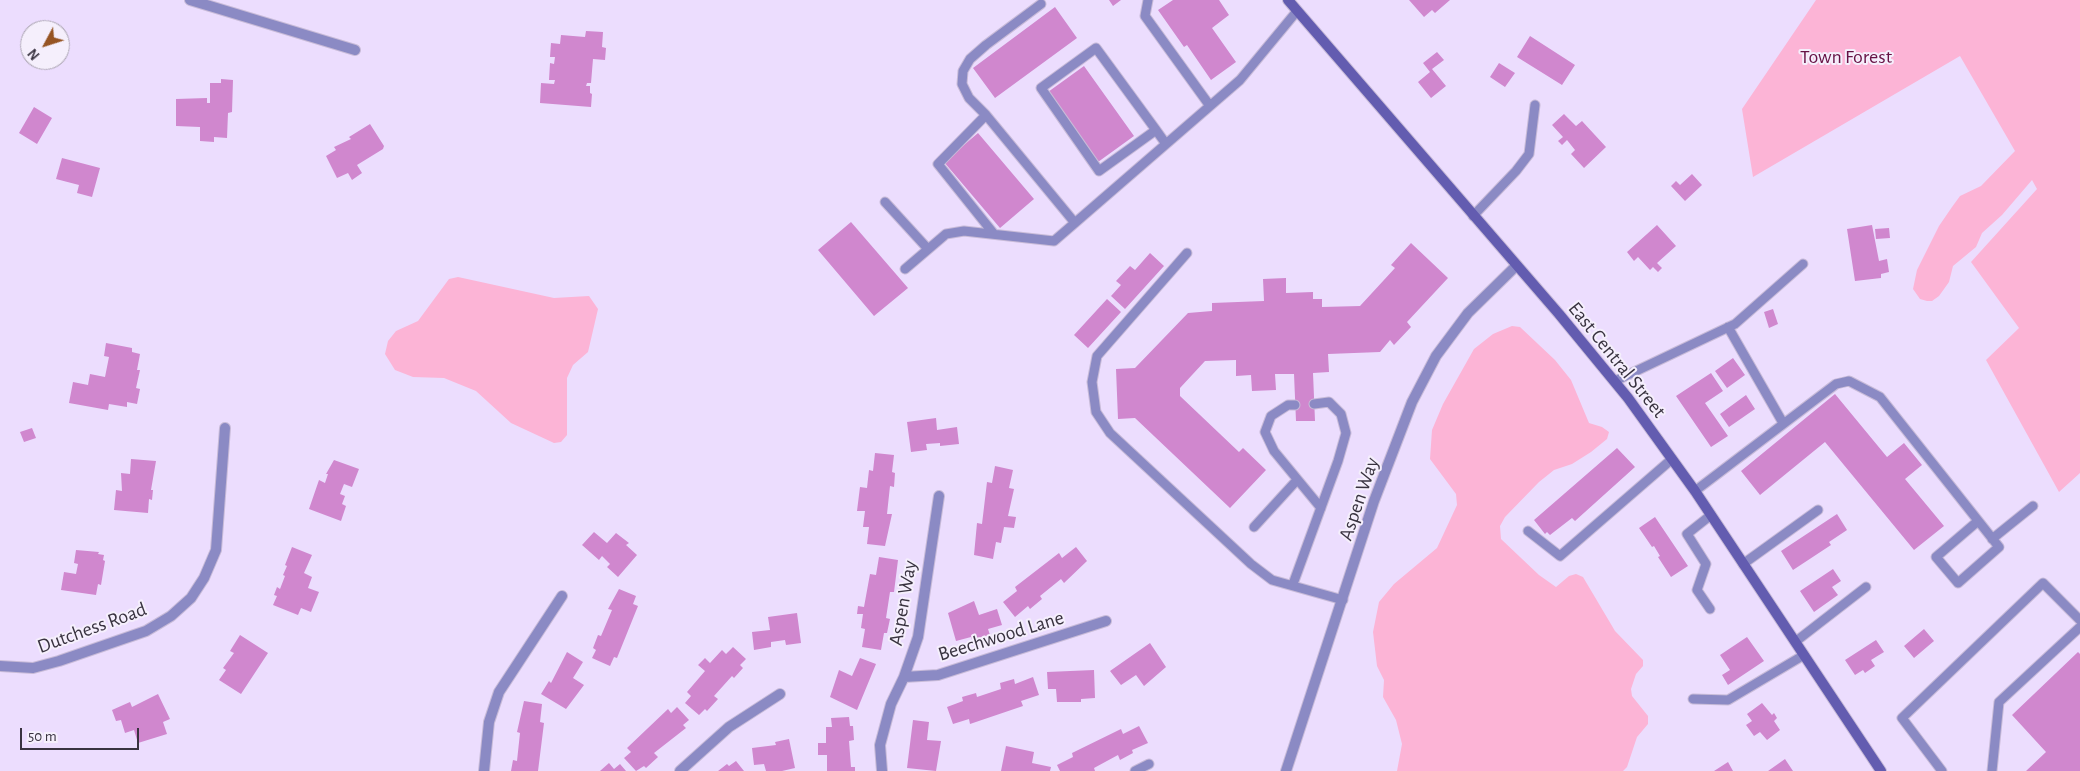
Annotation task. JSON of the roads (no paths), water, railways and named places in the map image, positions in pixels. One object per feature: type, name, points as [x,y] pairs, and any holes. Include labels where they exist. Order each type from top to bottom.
[{"type":"main road","name":"East Central Street","points":[[1288,0],[1615,381],[1695,490],[1880,771]]},
{"type":"street","points":[[190,0],[355,50]]},
{"type":"street","name":"Aspen Way","points":[[1286,771],[1381,483],[1412,402],[1432,364],[1468,313],[1516,266]]},
{"type":"street","name":"Dutchess Road","points":[[0,666],[33,668],[146,631],[171,616],[191,598],[204,578],[216,550],[225,428]]},
{"type":"street","name":"Aspen Way","points":[[882,771],[880,745],[890,704],[904,677],[918,637],[939,496]]},
{"type":"street","points":[[484,771],[489,722],[499,692],[562,596]]},
{"type":"street","name":"Beechwood Lane","points":[[904,677],[938,675],[1106,621]]},
{"type":"street","points":[[680,771],[729,728],[780,694]]},
{"type":"lane","points":[[1148,0],[1145,16],[1210,106]]},
{"type":"lane","points":[[1041,4],[970,59],[963,71],[962,84],[969,98],[1075,223]]},
{"type":"lane","points":[[905,269],[946,234],[964,231],[1054,241],[1240,80],[1297,11]]},
{"type":"lane","points":[[1156,130],[1098,171],[1041,88],[1096,48],[1156,130],[1166,144]]},
{"type":"lane","points":[[1473,216],[1516,171],[1529,154],[1536,106]]},
{"type":"lane","points":[[986,116],[938,164],[994,234]]},
{"type":"lane","points":[[885,202],[928,249]]},
{"type":"lane","points":[[1186,253],[1096,356],[1092,382],[1096,412],[1110,433],[1251,564],[1272,580],[1293,584],[1343,600]]},
{"type":"lane","points":[[1615,381],[1735,324],[1803,264]]},
{"type":"lane","points":[[1728,327],[1783,423]]},
{"type":"lane","points":[[1695,490],[1836,384],[1850,381],[1880,397],[1999,547],[1958,583],[1936,557],[1978,521]]},
{"type":"lane","points":[[1293,584],[1346,433],[1341,414],[1329,402],[1314,404]]},
{"type":"lane","points":[[1296,405],[1288,405],[1271,416],[1265,432],[1274,451],[1321,508]]},
{"type":"lane","points":[[1528,530],[1560,556],[1672,459]]},
{"type":"lane","points":[[1254,527],[1297,480]]},
{"type":"lane","points":[[1992,538],[2033,506]]},
{"type":"lane","points":[[1743,564],[1818,510]]},
{"type":"lane","points":[[1710,609],[1697,590],[1706,564],[1687,534],[1711,515]]},
{"type":"lane","points":[[1942,771],[1902,718],[2043,583],[2080,620]]},
{"type":"lane","points":[[1795,642],[1866,587]]},
{"type":"lane","points":[[1992,771],[2000,702],[2080,626]]},
{"type":"lane","points":[[1693,699],[1728,700],[1804,655]]},
{"type":"lane","points":[[1135,771],[1149,764]]},
{"type":"park label","name":"Town Forest","points":[[1846,57]]}]
